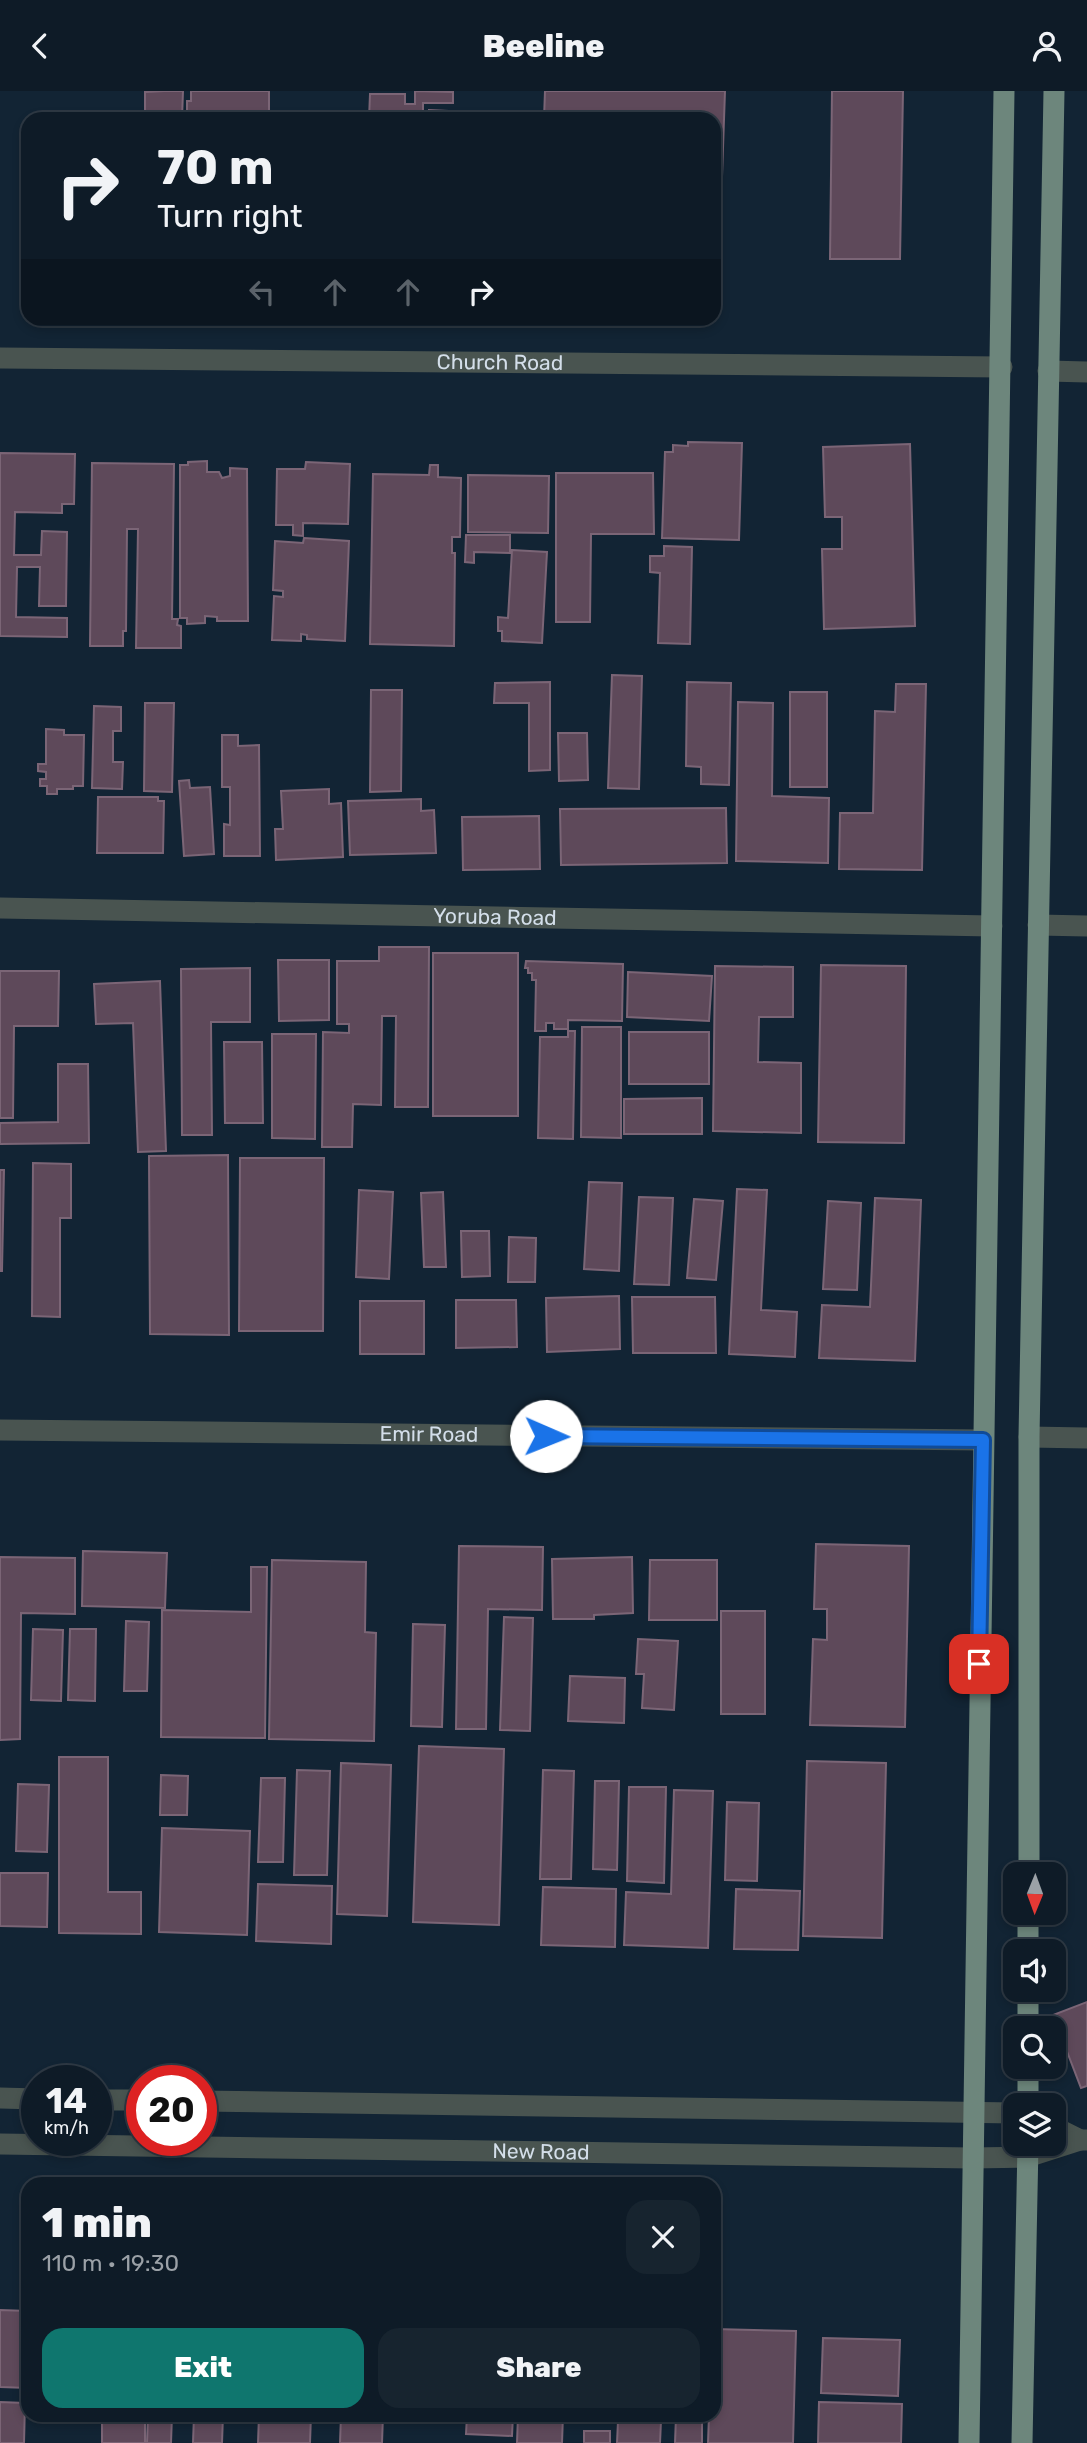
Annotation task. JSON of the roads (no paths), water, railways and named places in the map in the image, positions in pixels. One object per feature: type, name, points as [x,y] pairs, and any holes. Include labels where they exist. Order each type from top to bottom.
[{"type":"main road","points":[[969,2443],[972,2112],[1002,367],[1004,91]]},
{"type":"main road","points":[[1028,1862],[1029,1437],[1055,91]]},
{"type":"main road","points":[[1022,2443],[1028,2156]]},
{"type":"street","name":"Church Road","points":[[0,358],[1002,367]]},
{"type":"street","points":[[1048,371],[1087,372]]},
{"type":"street","name":"Yoruba Road","points":[[0,908],[992,926]]},
{"type":"street","points":[[1038,925],[1087,926]]},
{"type":"street","name":"Emir Road","points":[[0,1430],[983,1440]]},
{"type":"street","points":[[1029,1437],[1087,1439]]},
{"type":"street","points":[[0,2098],[21,2099]]},
{"type":"street","points":[[217,2101],[1003,2113]]},
{"type":"street","name":"New Road","points":[[1066,2132],[1083,2140]]},
{"type":"street","name":"New Road","points":[[0,2144],[972,2158],[1003,2154]]}]
